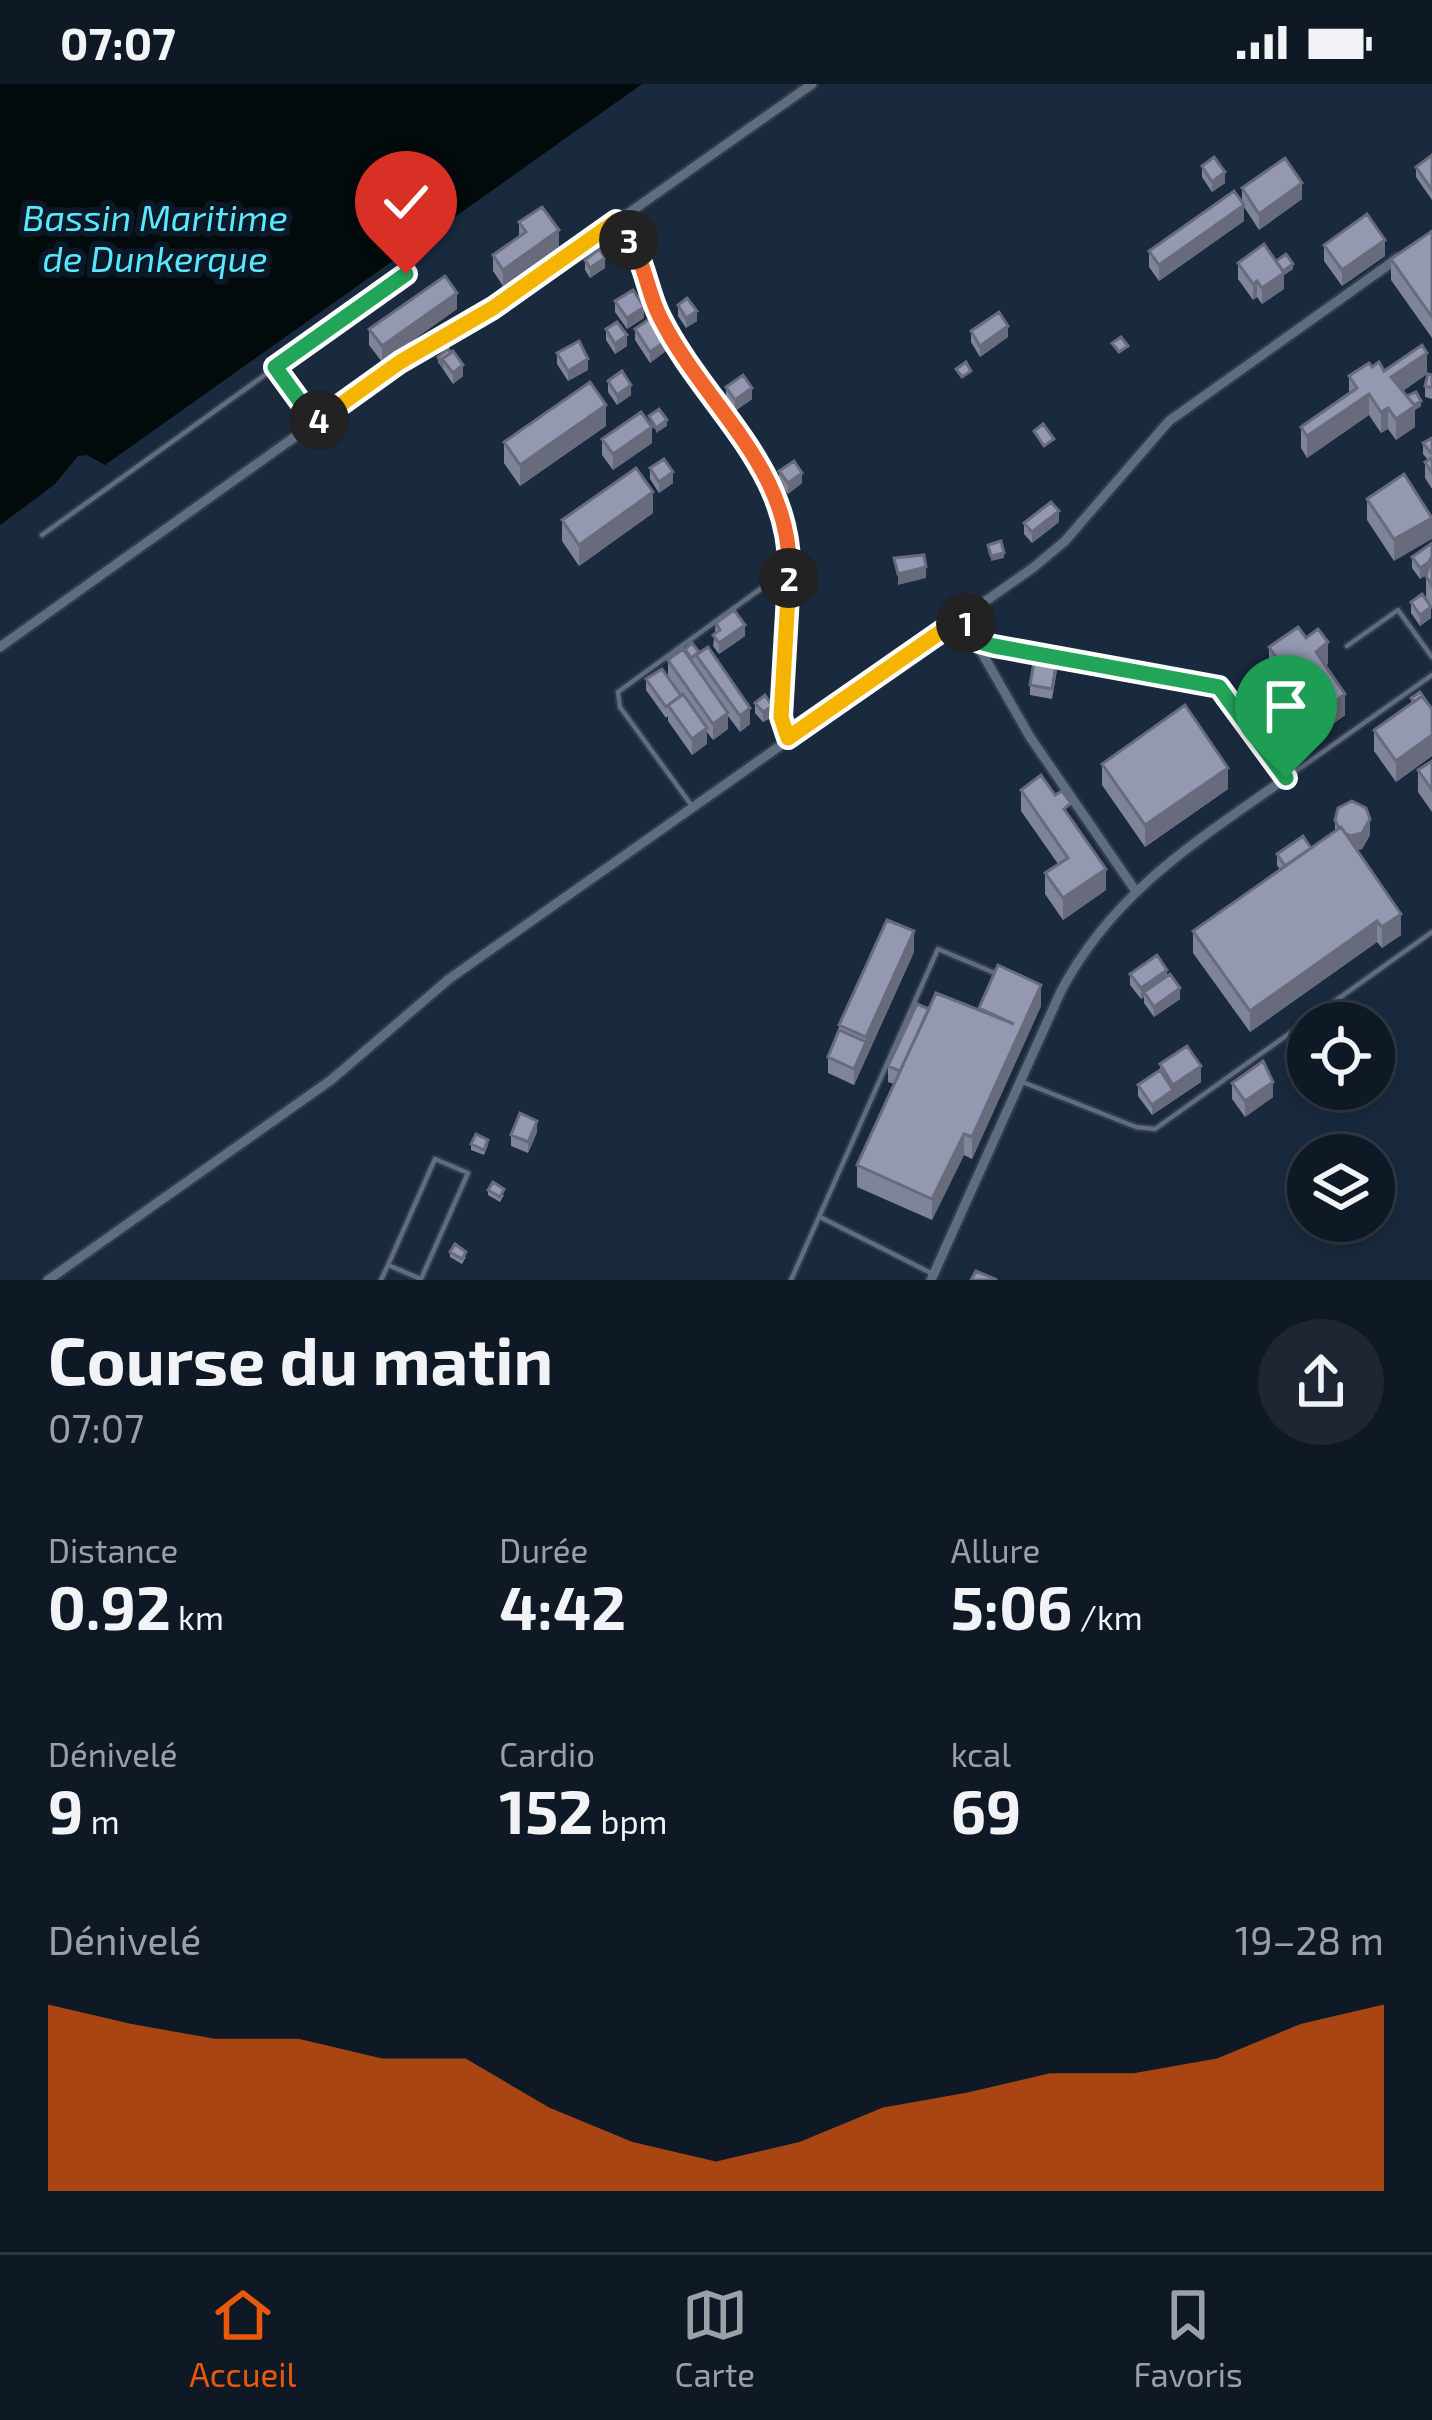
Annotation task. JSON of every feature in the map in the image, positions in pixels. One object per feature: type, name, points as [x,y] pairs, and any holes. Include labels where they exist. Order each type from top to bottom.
[{"type":"street","points":[[0,647],[400,362],[493,308],[812,84]]},
{"type":"street","points":[[48,1280],[296,1106],[440,986],[1058,547],[1168,421],[1414,247]]},
{"type":"street","points":[[962,617],[1035,746],[1135,890]]},
{"type":"street","points":[[933,1277],[1079,958],[1135,890],[1286,778],[1216,686],[979,642]]},
{"type":"lane","points":[[616,221],[642,262],[660,319],[775,490],[785,518],[790,567],[781,717],[788,738]]},
{"type":"lane","points":[[42,535],[406,274]]},
{"type":"lane","points":[[275,367],[315,422]]},
{"type":"lane","points":[[692,806],[620,707],[617,695],[624,685],[790,567]]},
{"type":"lane","points":[[1347,646],[1398,610],[1432,658]]},
{"type":"lane","points":[[1286,778],[1432,675]]},
{"type":"lane","points":[[1020,1081],[1136,1127],[1155,1129],[1432,932]]},
{"type":"lane","points":[[791,1280],[938,949],[998,974]]},
{"type":"lane","points":[[382,1280],[388,1265],[435,1159],[468,1174],[421,1280],[388,1265]]},
{"type":"lane","points":[[820,1217],[933,1277]]},
{"type":"shaded area","points":[[642,84],[1432,84],[1432,1280],[0,1280],[0,525],[45,492],[78,456],[105,464]]},
{"type":"water","name":"Bassin Maritime de Dunkerque","points":[[0,84],[642,84],[105,465],[87,455],[78,456],[55,484],[0,525]]},
{"type":"building","points":[[1432,155],[1432,190],[1416,167]]},
{"type":"building","points":[[1214,157],[1225,172],[1212,182],[1202,166]]},
{"type":"building","points":[[1285,158],[1302,183],[1259,214],[1242,188]]},
{"type":"building","points":[[1234,191],[1244,205],[1159,265],[1149,251]]},
{"type":"building","points":[[542,207],[559,230],[503,270],[493,255],[526,232],[519,222]]},
{"type":"building","points":[[1367,214],[1385,240],[1342,270],[1324,245]]},
{"type":"building","points":[[1432,231],[1432,317],[1391,259]]},
{"type":"building","points":[[1264,244],[1284,273],[1262,288],[1257,281],[1253,284],[1238,263]]},
{"type":"building","points":[[599,249],[605,258],[590,268],[585,260]]},
{"type":"building","points":[[1286,254],[1293,264],[1283,271],[1276,261]]},
{"type":"building","points":[[445,276],[457,293],[382,346],[369,329]]},
{"type":"building","points":[[633,290],[644,307],[627,318],[615,301]]},
{"type":"building","points":[[687,298],[697,311],[686,318],[678,305]]},
{"type":"building","points":[[999,312],[1008,326],[980,346],[971,331]]},
{"type":"building","points":[[652,317],[667,340],[650,352],[635,329]]},
{"type":"building","points":[[617,322],[627,335],[615,344],[606,329]]},
{"type":"building","points":[[1121,337],[1128,346],[1119,352],[1112,343]]},
{"type":"building","points":[[579,341],[588,359],[568,371],[557,353]]},
{"type":"building","points":[[1422,345],[1427,353],[1391,377],[1415,406],[1396,419],[1388,408],[1381,412],[1369,394],[1307,436],[1301,427],[1357,388],[1349,376],[1369,363],[1372,367],[1379,362],[1384,371]]},
{"type":"building","points":[[453,351],[463,365],[453,373],[442,359]]},
{"type":"building","points":[[966,362],[971,371],[962,377],[956,369]]},
{"type":"building","points":[[622,371],[631,385],[617,395],[608,381]]},
{"type":"building","points":[[743,375],[752,388],[735,400],[726,387]]},
{"type":"building","points":[[590,382],[606,405],[520,465],[504,442]]},
{"type":"building","points":[[1416,392],[1421,401],[1414,405],[1407,396]]},
{"type":"building","points":[[659,409],[667,420],[656,428],[649,416]]},
{"type":"building","points":[[641,412],[652,427],[613,454],[602,439]]},
{"type":"building","points":[[1043,424],[1054,439],[1044,446],[1034,431]]},
{"type":"building","points":[[664,459],[673,472],[659,482],[650,468]]},
{"type":"building","points":[[794,461],[802,473],[788,483],[779,471]]},
{"type":"building","points":[[636,468],[653,492],[579,545],[562,520]]},
{"type":"building","points":[[1404,474],[1432,518],[1394,539],[1367,499]]},
{"type":"building","points":[[1051,502],[1059,511],[1032,532],[1024,523]]},
{"type":"building","points":[[1001,541],[1004,553],[991,556],[988,545]]},
{"type":"building","points":[[1432,543],[1432,556],[1420,568],[1412,557]]},
{"type":"building","points":[[924,555],[926,567],[898,574],[894,558]]},
{"type":"building","points":[[1422,594],[1431,607],[1420,615],[1411,602]]},
{"type":"building","points":[[734,610],[745,625],[719,643],[713,635],[720,630],[716,623]]},
{"type":"building","points":[[1298,627],[1306,638],[1318,629],[1328,642],[1316,652],[1345,694],[1317,715],[1269,647]]},
{"type":"building","points":[[692,643],[699,652],[691,658],[685,649]]},
{"type":"building","points":[[708,647],[750,708],[740,716],[696,655]]},
{"type":"building","points":[[683,649],[728,713],[713,724],[668,660]]},
{"type":"building","points":[[1035,656],[1057,659],[1052,689],[1030,685]]},
{"type":"building","points":[[662,669],[681,696],[666,707],[646,679]]},
{"type":"building","points":[[683,694],[707,728],[692,739],[668,705]]},
{"type":"building","points":[[765,695],[772,706],[763,712],[755,703]]},
{"type":"building","points":[[1422,696],[1432,709],[1432,735],[1396,761],[1374,730]]},
{"type":"building","points":[[1185,705],[1228,768],[1145,825],[1102,764]]},
{"type":"building","points":[[1432,761],[1432,790],[1418,770]]},
{"type":"building","points":[[1041,775],[1055,795],[1062,791],[1071,803],[1064,809],[1106,869],[1063,898],[1045,873],[1068,858],[1021,790]]},
{"type":"building","points":[[1352,801],[1366,808],[1370,819],[1362,833],[1351,836],[1335,820],[1338,808]]},
{"type":"building","points":[[1341,827],[1401,914],[1382,927],[1377,921],[1250,1011],[1193,931]]},
{"type":"building","points":[[1303,836],[1311,848],[1285,866],[1277,854]]},
{"type":"building","points":[[887,920],[914,931],[866,1037],[839,1025]]},
{"type":"building","points":[[1157,955],[1167,970],[1141,988],[1130,974]]},
{"type":"building","points":[[998,965],[1041,985],[972,1137],[964,1134],[932,1199],[857,1165],[936,993],[1014,1024],[979,1008]]},
{"type":"building","points":[[1170,974],[1180,988],[1154,1007],[1144,992]]},
{"type":"building","points":[[917,1004],[929,1009],[900,1071],[888,1066]]},
{"type":"building","points":[[839,1030],[866,1042],[854,1069],[828,1057]]},
{"type":"building","points":[[1187,1046],[1201,1066],[1173,1085],[1160,1064]]},
{"type":"building","points":[[1263,1061],[1273,1082],[1245,1101],[1232,1083]]},
{"type":"building","points":[[1160,1070],[1173,1090],[1152,1105],[1138,1085]]},
{"type":"building","points":[[520,1113],[537,1121],[528,1142],[511,1135]]},
{"type":"building","points":[[476,1134],[488,1140],[484,1150],[471,1144]]},
{"type":"building","points":[[493,1182],[504,1189],[500,1197],[488,1190]]},
{"type":"building","points":[[455,1244],[466,1252],[462,1259],[450,1252]]},
{"type":"building","points":[[976,1271],[997,1280],[971,1280]]},
{"type":"route","points":[[406,274],[275,367],[315,422],[400,362],[493,308],[616,221],[642,262],[660,319],[771,484],[783,510],[790,572],[781,717],[788,738],[962,617],[979,642],[1219,687],[1286,778]]}]
